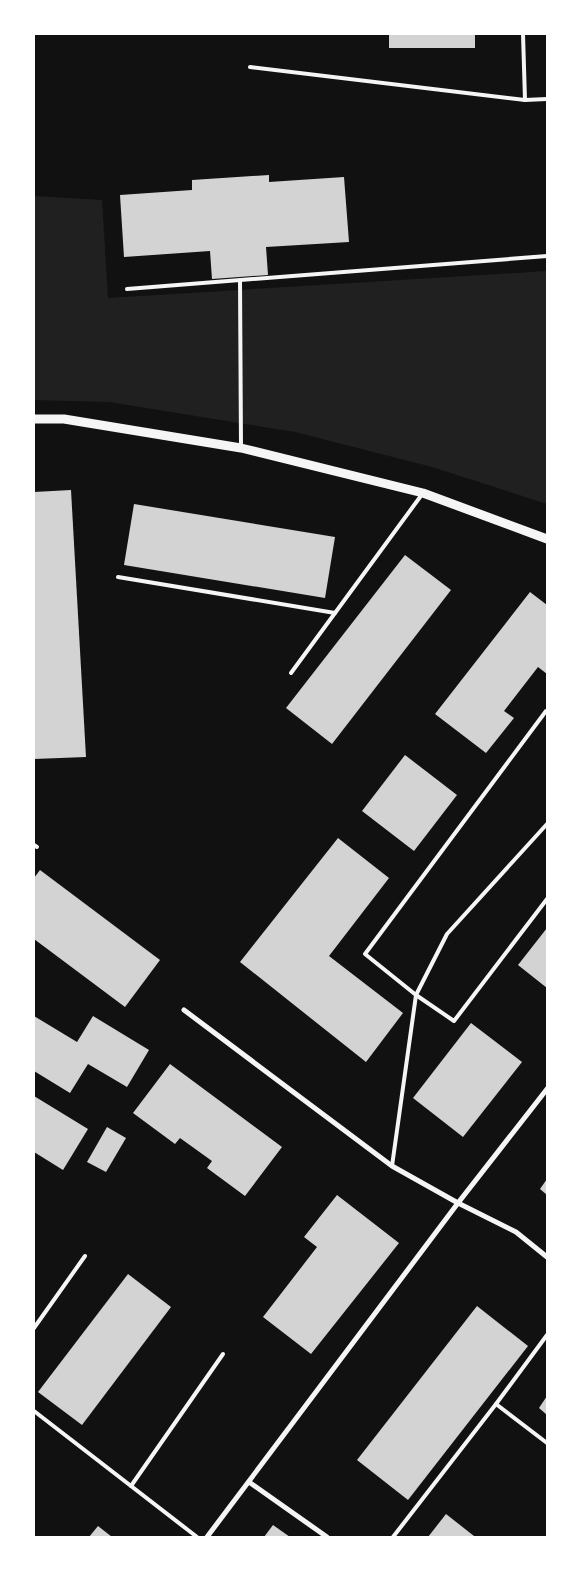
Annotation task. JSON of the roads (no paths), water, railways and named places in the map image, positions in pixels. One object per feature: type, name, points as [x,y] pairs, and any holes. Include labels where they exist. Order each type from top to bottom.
[{"type":"street","points":[[34,419],[64,420],[241,448],[423,493],[547,539]]},
{"type":"street","points":[[184,1010],[392,1166],[516,1232],[547,1257]]},
{"type":"street","points":[[207,1537],[458,1202],[547,1089]]},
{"type":"street","points":[[249,1482],[327,1537]]},
{"type":"lane","points":[[523,34],[525,100]]},
{"type":"lane","points":[[250,67],[525,100],[547,99]]},
{"type":"lane","points":[[127,289],[547,256]]},
{"type":"lane","points":[[240,280],[241,448]]},
{"type":"lane","points":[[291,673],[423,493]]},
{"type":"lane","points":[[118,577],[335,613]]},
{"type":"lane","points":[[547,712],[365,954],[416,995],[454,1021],[547,899]]},
{"type":"lane","points":[[392,1166],[416,995],[447,934],[547,824]]},
{"type":"lane","points":[[34,1328],[85,1256]]},
{"type":"lane","points":[[393,1537],[547,1335]]},
{"type":"lane","points":[[131,1486],[223,1354]]},
{"type":"lane","points":[[496,1404],[547,1443]]},
{"type":"lane","points":[[34,1411],[197,1537]]}]
